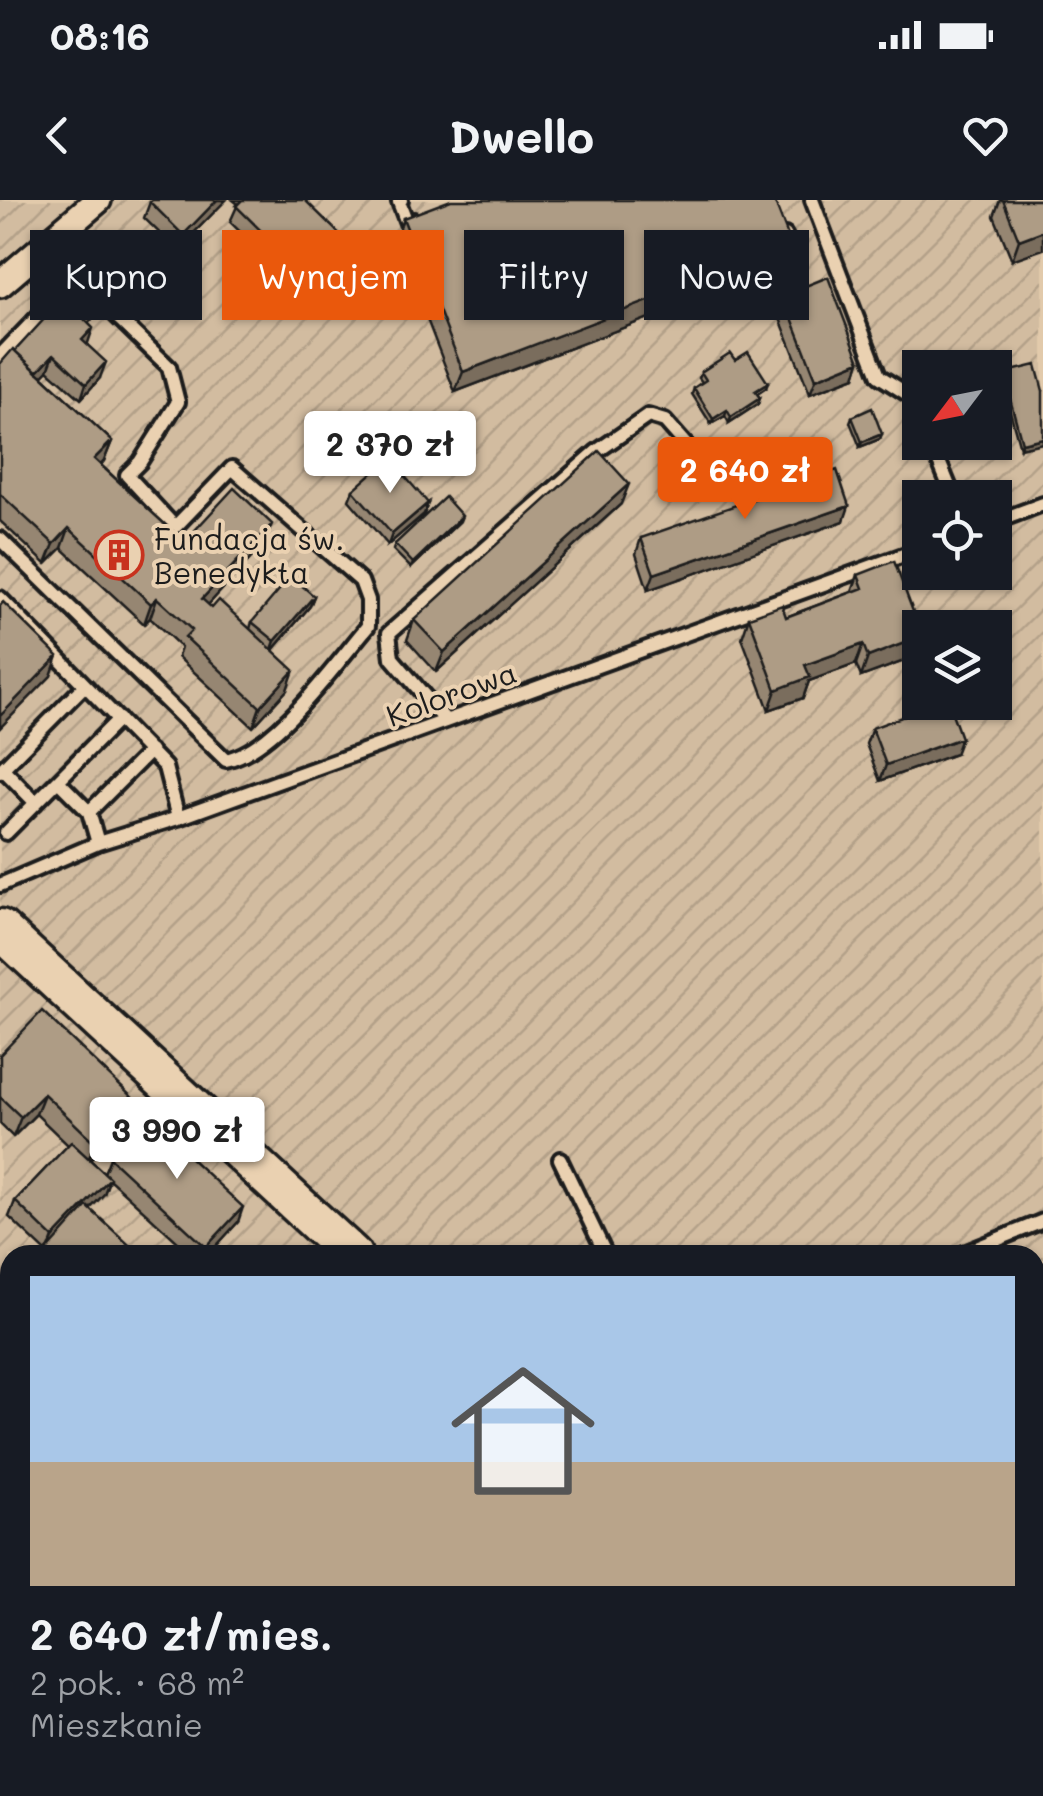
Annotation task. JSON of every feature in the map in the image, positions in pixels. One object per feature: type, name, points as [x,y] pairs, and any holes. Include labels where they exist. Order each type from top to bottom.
[{"type":"street","points":[[63,230],[98,200]]},
{"type":"street","points":[[0,284],[30,259]]},
{"type":"street","points":[[0,929],[341,1245]]},
{"type":"lane","points":[[401,200],[406,223],[422,217]]},
{"type":"lane","points":[[812,200],[879,376],[902,391]]},
{"type":"lane","points":[[778,216],[783,230]]},
{"type":"lane","points":[[0,356],[35,320]]},
{"type":"lane","points":[[0,539],[226,760],[245,756],[278,729],[368,626],[368,600],[361,582],[232,468],[176,526],[126,474],[140,462],[178,402],[169,367],[120,320]]},
{"type":"lane","points":[[446,721],[392,658],[389,634],[596,452],[648,416],[665,420],[701,462]]},
{"type":"lane","points":[[1012,516],[1043,504]]},
{"type":"lane","name":"Kolorowa","points":[[0,885],[98,844],[902,556]]},
{"type":"lane","points":[[0,598],[165,766],[178,818]]},
{"type":"lane","points":[[36,803],[1,770],[86,685]]},
{"type":"lane","points":[[6,833],[119,719]]},
{"type":"lane","points":[[88,812],[150,751]]},
{"type":"lane","points":[[58,781],[88,812],[98,844]]},
{"type":"lane","points":[[560,1159],[601,1245]]},
{"type":"lane","points":[[984,1245],[1043,1221]]},
{"type":"shaded area","points":[[0,200],[1043,200],[1043,1245],[0,1245]]},
{"type":"building","points":[[217,200],[188,230],[178,230],[150,202]]},
{"type":"building","points":[[242,200],[305,200],[336,230],[260,230],[236,206]]},
{"type":"building","points":[[451,200],[774,200],[786,230],[644,230],[644,303],[624,310],[624,230],[464,230],[464,320],[599,320],[463,372],[443,320],[444,230],[408,230],[403,218]]},
{"type":"building","points":[[1003,200],[1043,200],[1043,231],[1019,240]]},
{"type":"building","points":[[828,277],[860,361],[816,379],[793,320],[809,320],[809,285]]},
{"type":"building","points":[[43,320],[85,320],[93,328],[82,340],[106,362],[86,384],[54,354],[37,372],[15,351]]},
{"type":"building","name":"Fundacja św. Benedykta","points":[[13,349],[112,441],[94,459],[184,542],[234,488],[272,524],[202,599],[212,608],[219,600],[294,670],[260,707],[185,637],[192,630],[157,598],[151,604],[69,528],[54,544],[0,494],[0,364]]},
{"type":"building","points":[[748,352],[768,383],[755,391],[760,398],[731,417],[727,410],[713,419],[694,388],[706,380],[701,372],[730,353],[735,360]]},
{"type":"building","points":[[1036,365],[1043,391],[1043,438],[1022,443],[1012,406],[1012,371]]},
{"type":"building","points":[[872,408],[882,434],[862,442],[852,417]]},
{"type":"building","points":[[599,451],[629,484],[444,652],[414,620]]},
{"type":"building","points":[[389,458],[428,503],[392,534],[353,490]]},
{"type":"building","points":[[837,470],[849,506],[654,574],[641,538]]},
{"type":"building","points":[[445,497],[462,516],[413,563],[395,544]]},
{"type":"building","points":[[894,561],[912,610],[902,610],[902,644],[868,657],[863,644],[805,665],[810,677],[776,690],[749,617],[782,605],[786,617],[863,588],[858,575]]},
{"type":"building","points":[[291,576],[314,596],[275,641],[252,622]]},
{"type":"building","points":[[3,602],[58,656],[0,716],[0,606]]},
{"type":"building","points":[[902,717],[902,720],[954,720],[961,738],[886,765],[872,728]]},
{"type":"building","points":[[42,1011],[136,1101],[95,1143],[44,1094],[21,1117],[0,1097],[0,1055]]},
{"type":"building","points":[[147,1118],[243,1207],[204,1245],[110,1158]]},
{"type":"building","points":[[71,1142],[110,1178],[53,1238],[15,1201]]},
{"type":"building","points":[[87,1206],[129,1245],[52,1245]]},
{"type":"place","name":"Fundacja św. Benedykta","points":[[119,555]]}]
